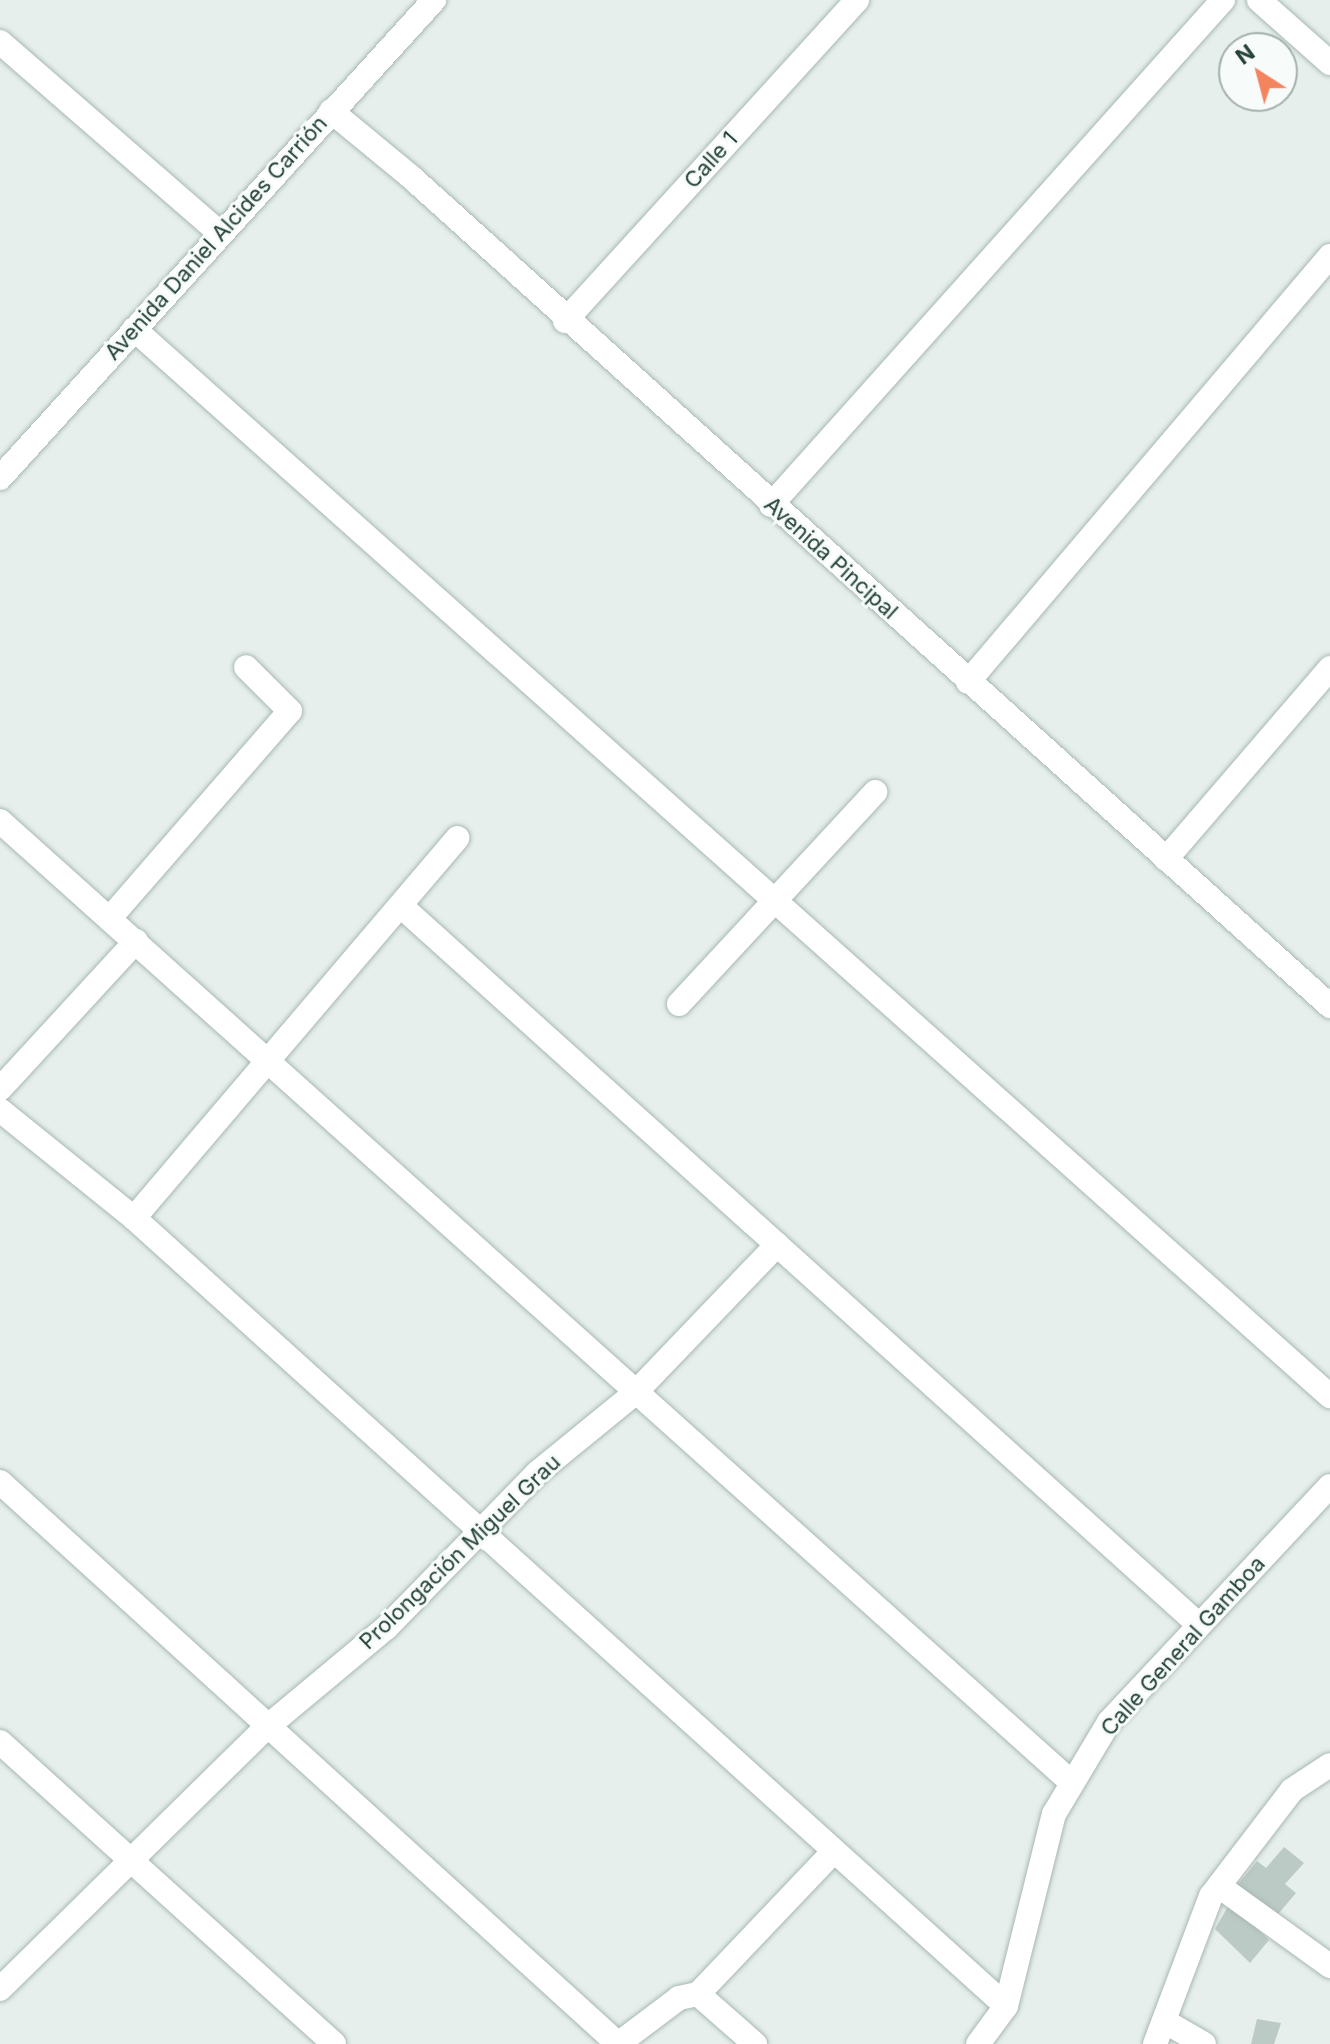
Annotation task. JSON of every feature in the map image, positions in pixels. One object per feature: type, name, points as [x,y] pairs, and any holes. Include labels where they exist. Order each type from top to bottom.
[{"type":"street","name":"Avenida Daniel Alcides Carrión","points":[[0,478],[434,0]]},
{"type":"street","name":"Calle 1","points":[[565,321],[857,0]]},
{"type":"street","points":[[771,505],[1223,0]]},
{"type":"street","points":[[1259,0],[1330,63]]},
{"type":"street","points":[[0,42],[221,234]]},
{"type":"street","name":"Avenida Pincipal","points":[[331,111],[1330,1006]]},
{"type":"street","points":[[968,682],[1330,256]]},
{"type":"street","points":[[134,329],[1330,1396]]},
{"type":"street","points":[[110,918],[290,711],[246,667]]},
{"type":"street","points":[[1166,859],[1330,668]]},
{"type":"street","points":[[679,1004],[875,792]]},
{"type":"street","points":[[0,821],[272,1061],[634,1394],[1071,1782]]},
{"type":"street","points":[[134,1218],[272,1061],[457,838]]},
{"type":"street","points":[[401,906],[1199,1625]]},
{"type":"street","points":[[0,1089],[136,941]]},
{"type":"street","points":[[0,1110],[134,1218],[1006,2006]]},
{"type":"street","name":"Prolongación Miguel Grau","points":[[0,1989],[267,1727],[386,1628],[537,1473],[634,1394],[777,1245]]},
{"type":"street","points":[[0,1482],[618,2044],[679,1998],[698,1994],[834,1851]]},
{"type":"street","name":"Calle General Gamboa","points":[[978,2044],[1006,2006],[1054,1814],[1071,1782],[1109,1722],[1330,1486]]},
{"type":"street","points":[[0,1742],[334,2044]]},
{"type":"street","points":[[1155,2044],[1219,1886],[1292,1790],[1330,1765]]},
{"type":"street","points":[[1219,1886],[1330,1966]]},
{"type":"street","points":[[698,1994],[755,2044]]},
{"type":"street","points":[[1164,2021],[1204,2044]]},
{"type":"building","points":[[1284,1847],[1304,1863],[1285,1884],[1296,1893],[1273,1920],[1235,1888],[1257,1861],[1266,1868]]},
{"type":"building","points":[[1230,1903],[1269,1940],[1250,1963],[1215,1929]]},
{"type":"building","points":[[1257,2019],[1281,2023],[1274,2044],[1251,2044]]}]
